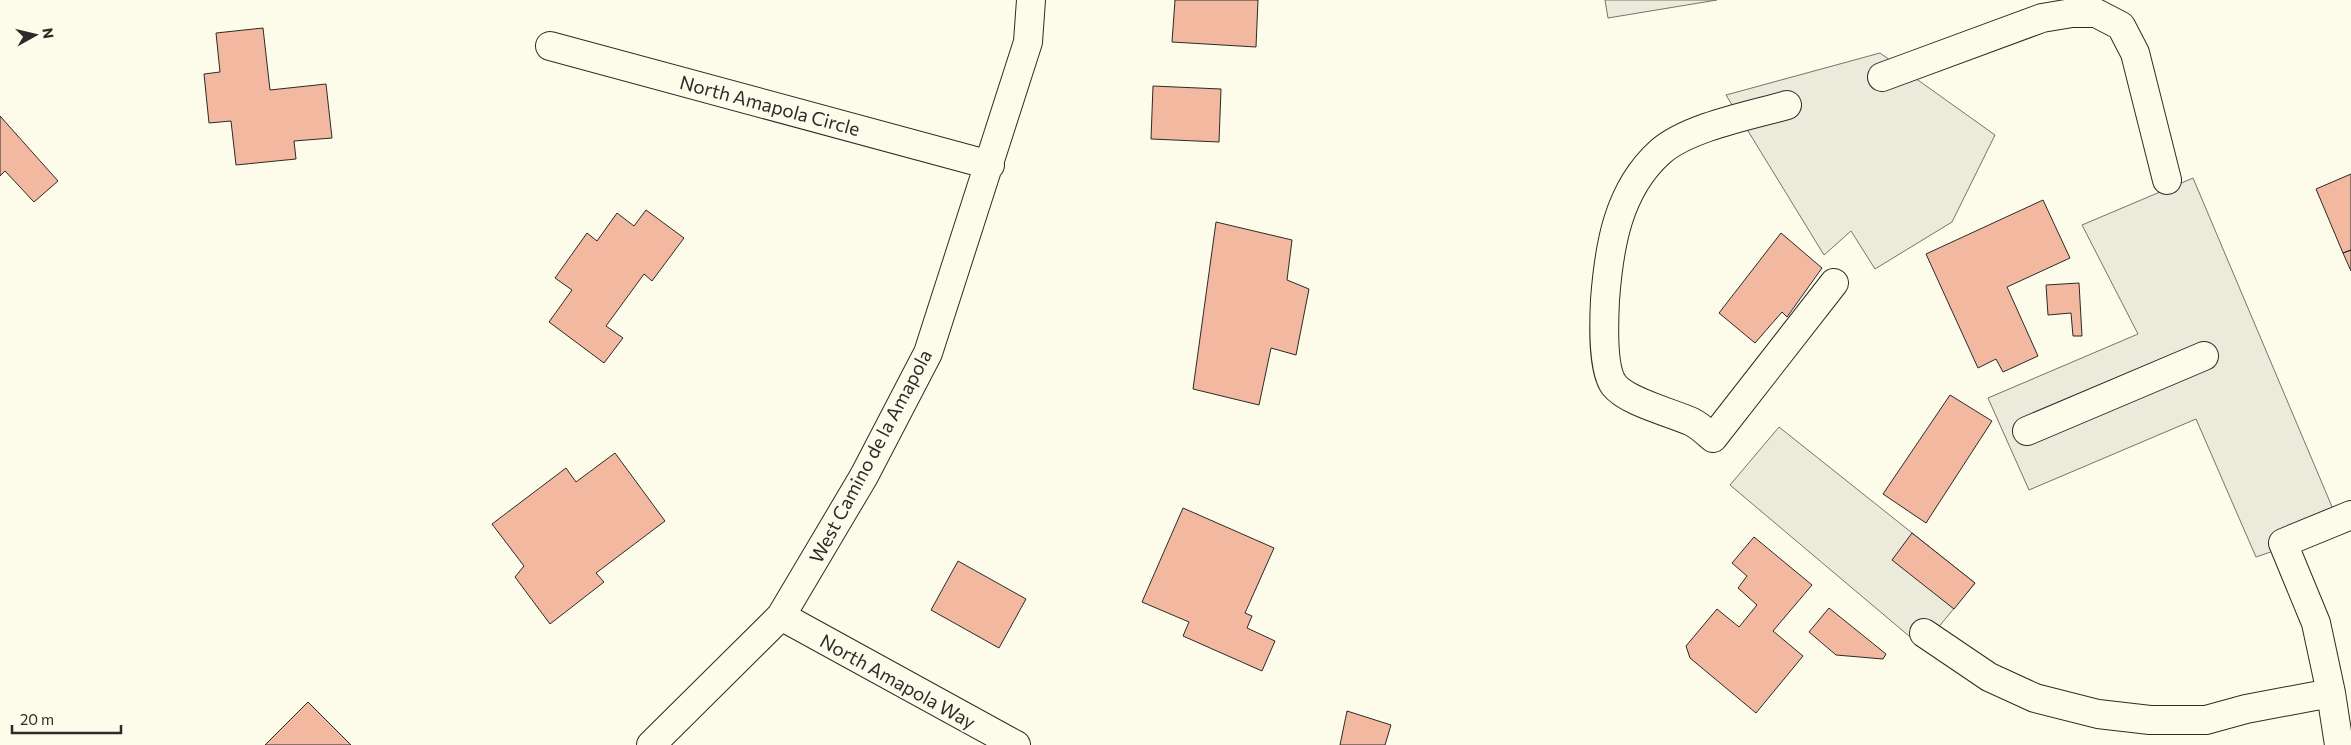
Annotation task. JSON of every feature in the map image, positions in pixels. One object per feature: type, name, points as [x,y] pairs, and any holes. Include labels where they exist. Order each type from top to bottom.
[{"type":"street","name":"West Camino de la Amapola","points":[[651,745],[781,616],[864,476],[928,353],[1028,42],[1031,0]]},
{"type":"street","points":[[1882,77],[2042,18],[2072,13],[2096,13],[2121,26],[2136,53],[2167,180]]},
{"type":"street","name":"North Amapola Circle","points":[[550,46],[990,165]]},
{"type":"street","points":[[1788,106],[1734,120],[1688,136],[1661,151],[1636,180],[1619,213],[1608,258],[1603,328],[1607,364],[1614,385],[1635,399],[1693,423],[1713,438],[1834,283]]},
{"type":"street","points":[[2027,431],[2204,356]]},
{"type":"street","points":[[2339,745],[2331,693],[2316,623],[2283,543],[2351,515]]},
{"type":"street","name":"North Amapola Way","points":[[781,616],[1016,745]]},
{"type":"street","points":[[1924,633],[1989,677],[2035,698],[2098,714],[2150,720],[2206,720],[2246,709],[2331,693]]},
{"type":"shaded area","points":[[1605,0],[1717,0],[1608,18]]},
{"type":"shaded area","points":[[1880,53],[1995,135],[1952,222],[1875,269],[1851,231],[1824,255],[1726,95]]},
{"type":"shaded area","points":[[2193,178],[2341,528],[2256,557],[2196,419],[2029,490],[1988,398],[2138,334],[2082,225]]},
{"type":"shaded area","points":[[1779,427],[1975,583],[1922,647],[1730,485]]},
{"type":"building","points":[[1175,0],[1258,0],[1256,47],[1172,42]]},
{"type":"building","points":[[263,28],[270,90],[326,84],[332,138],[294,141],[296,159],[236,165],[231,121],[209,123],[204,74],[220,72],[216,33]]},
{"type":"building","points":[[1153,86],[1221,89],[1219,142],[1151,139]]},
{"type":"building","points":[[0,116],[58,181],[34,202],[5,171],[0,176]]},
{"type":"building","points":[[2351,174],[2351,250],[2343,253],[2316,189]]},
{"type":"building","points":[[2043,200],[2070,258],[2007,287],[2038,356],[2003,372],[1996,359],[1978,368],[1926,254]]},
{"type":"building","points":[[646,210],[684,238],[652,281],[644,274],[606,326],[623,338],[604,363],[549,322],[572,290],[555,278],[587,233],[597,241],[617,213],[634,226]]},
{"type":"building","points":[[1216,222],[1292,240],[1287,280],[1309,289],[1296,355],[1271,348],[1259,405],[1193,389]]},
{"type":"building","points":[[1781,233],[1822,268],[1787,317],[1782,312],[1755,343],[1719,313]]},
{"type":"building","points":[[2351,250],[2351,271],[2343,253]]},
{"type":"building","points":[[2079,283],[2082,336],[2073,336],[2071,313],[2048,315],[2046,285]]},
{"type":"building","points":[[1950,395],[1992,421],[1926,523],[1883,494]]},
{"type":"building","points":[[615,453],[665,521],[596,573],[604,582],[550,624],[515,577],[524,566],[492,524],[566,468],[576,482]]},
{"type":"building","points":[[1183,508],[1274,548],[1245,613],[1252,616],[1247,628],[1275,641],[1262,671],[1183,636],[1189,622],[1142,602]]},
{"type":"building","points":[[1912,533],[1975,583],[1954,609],[1892,560]]},
{"type":"building","points":[[1754,537],[1812,585],[1773,631],[1803,656],[1756,713],[1690,658],[1686,646],[1717,609],[1739,627],[1757,605],[1738,588],[1747,576],[1732,563]]},
{"type":"building","points":[[958,561],[1026,599],[999,648],[931,610]]},
{"type":"building","points":[[1829,608],[1886,654],[1883,659],[1836,655],[1809,632]]},
{"type":"building","points":[[308,702],[351,745],[265,745]]},
{"type":"building","points":[[1347,711],[1391,725],[1385,745],[1340,745]]}]
